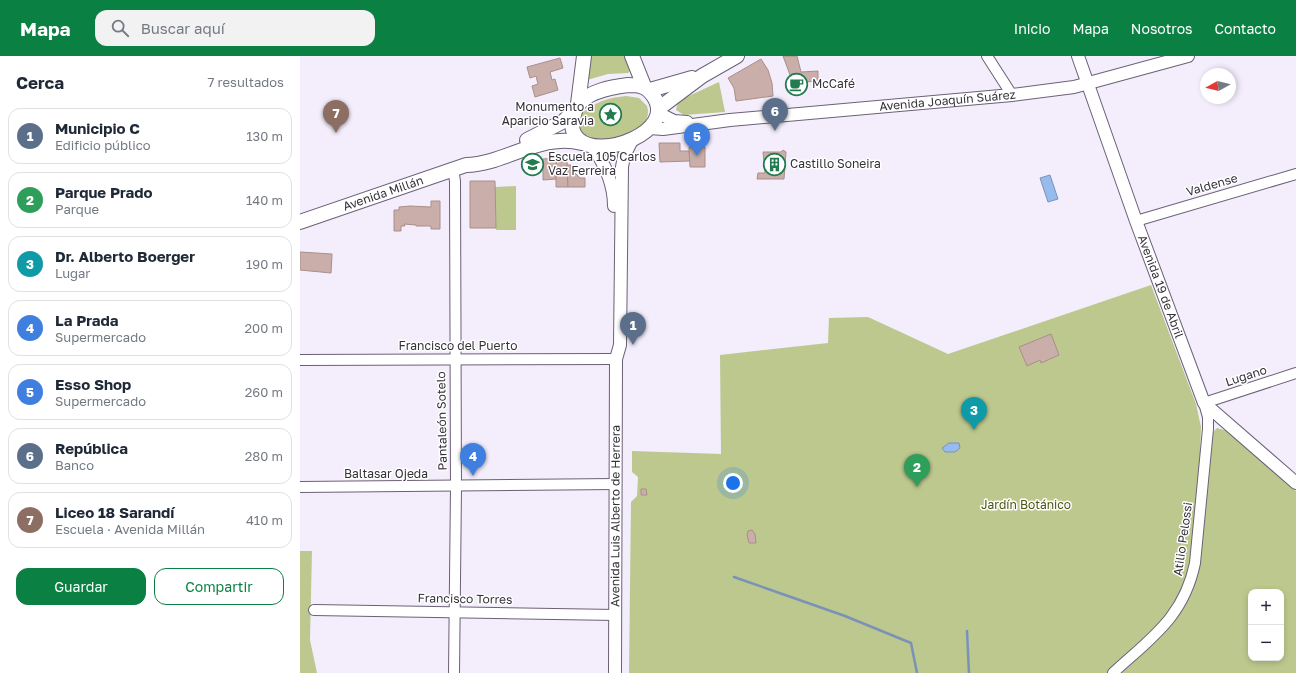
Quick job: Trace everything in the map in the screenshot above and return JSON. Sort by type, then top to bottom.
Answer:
[{"type":"main road","points":[[584,56],[577,107],[572,122],[572,129],[575,136],[587,144],[607,146],[632,140],[645,133],[650,128],[658,111],[702,76],[737,56]]},
{"type":"main road","points":[[632,56],[647,88],[656,99],[658,111]]},
{"type":"main road","points":[[577,107],[593,94],[605,90],[628,85],[647,88],[702,76]]},
{"type":"main road","name":"Avenida Millán","points":[[459,167],[476,157],[535,137],[564,121],[577,107]]},
{"type":"main road","name":"Avenida Millán","points":[[300,222],[459,167],[478,164],[555,140],[565,139],[587,144]]},
{"type":"street","points":[[987,56],[1012,95]]},
{"type":"street","name":"Avenida 19 de Abril","points":[[1078,56],[1136,221],[1204,403],[1296,483]]},
{"type":"street","name":"Avenida Joaquín Suárez","points":[[650,128],[663,129],[1012,95],[1087,83],[1188,56]]},
{"type":"street","name":"Avenida Joaquín Suárez","points":[[658,111],[674,120],[702,124]]},
{"type":"street","name":"Avenida Luis Alberto de Herrera","points":[[616,359],[620,344],[622,168],[624,156],[632,140]]},
{"type":"street","name":"Avenida Luis Alberto de Herrera","points":[[587,144],[604,165],[611,180],[614,202],[613,345],[616,359],[615,673]]},
{"type":"street","name":"Pantaleón Sotelo","points":[[454,673],[456,487],[454,359],[455,181],[459,167]]},
{"type":"street","name":"Valdense","points":[[1136,221],[1296,174]]},
{"type":"street","name":"Francisco del Puerto","points":[[300,360],[616,359]]},
{"type":"street","name":"Lugano","points":[[1204,403],[1296,373]]},
{"type":"street","name":"Atilio Pelossi","points":[[1112,673],[1168,622],[1180,607],[1192,578],[1195,563],[1208,430],[1208,417],[1204,403]]},
{"type":"street","name":"Baltasar Ojeda","points":[[300,487],[456,487],[616,484]]},
{"type":"street","name":"Francisco Torres","points":[[314,610],[616,615]]},
{"type":"green space","points":[[588,56],[626,56],[630,71],[628,73],[608,74],[587,80]]},
{"type":"green space","points":[[719,82],[725,112],[684,115],[676,110],[678,101]]},
{"type":"green space","points":[[626,96],[639,98],[647,106],[648,113],[646,120],[642,125],[629,134],[615,139],[602,140],[583,137],[576,121],[580,115],[591,106],[604,100]]},
{"type":"green space","points":[[516,186],[516,230],[496,230],[495,187]]},
{"type":"green space","name":"Jardín Botánico","points":[[1151,285],[1196,404],[1201,427],[1200,456],[1190,564],[1180,599],[1163,622],[1107,673],[629,673],[631,502],[637,496],[638,477],[632,472],[632,451],[721,454],[720,355],[828,343],[829,318],[868,317],[948,354]]},
{"type":"green space","points":[[1217,428],[1228,431],[1296,491],[1296,673],[1122,673],[1170,627],[1179,615],[1193,586],[1198,567],[1211,438]]},
{"type":"green space","points":[[300,551],[312,551],[310,640],[317,673],[300,673]]},
{"type":"water","points":[[1050,175],[1058,199],[1048,202],[1040,178]]},
{"type":"water","points":[[949,443],[959,443],[960,448],[955,452],[945,452],[942,448]]},
{"type":"building","points":[[783,56],[797,56],[801,72],[818,71],[818,81],[793,83]]},
{"type":"building","points":[[560,58],[563,68],[550,72],[552,80],[555,79],[558,90],[535,97],[532,86],[538,84],[536,76],[530,78],[527,67]]},
{"type":"building","points":[[761,59],[768,70],[772,83],[773,96],[736,101],[734,88],[728,78]]},
{"type":"building","points":[[659,143],[680,143],[680,151],[689,151],[690,161],[660,162]]},
{"type":"building","points":[[689,147],[705,147],[705,167],[690,167]]},
{"type":"building","name":"Castillo Soneira","points":[[783,150],[786,152],[784,179],[757,179],[758,173],[765,173],[763,152],[781,152]]},
{"type":"building","points":[[556,158],[556,179],[543,180],[543,159]]},
{"type":"building","points":[[556,161],[567,161],[568,187],[556,187]]},
{"type":"building","points":[[567,165],[571,165],[571,169],[580,178],[585,178],[585,187],[568,187]]},
{"type":"building","points":[[470,181],[495,181],[496,228],[470,228]]},
{"type":"building","points":[[431,201],[440,201],[440,229],[431,229],[431,226],[404,224],[405,226],[401,226],[401,231],[394,231],[394,210],[399,210],[399,207],[410,206],[431,207]]},
{"type":"building","points":[[300,252],[332,254],[331,273],[300,270]]},
{"type":"building","points":[[1051,334],[1059,355],[1041,363],[1040,360],[1027,366],[1019,347]]},
{"type":"building","points":[[641,489],[646,489],[647,495],[641,495]]},
{"type":"building","points":[[752,530],[755,534],[756,543],[749,543],[747,535],[748,531]]},
{"type":"waterway","points":[[734,577],[845,616],[911,643],[917,673]]},
{"type":"waterway","points":[[967,631],[969,673]]},
{"type":"place","name":"McCafé","points":[[797,84]]},
{"type":"place","name":"Monumento a Aparicio Saravia","points":[[610,114]]},
{"type":"place","name":"República","points":[[775,131]]},
{"type":"place","name":"Liceo 18 Sarandí","points":[[336,133]]},
{"type":"place","name":"Esso Shop","points":[[697,156]]},
{"type":"place","name":"Escuela 105 Carlos Vaz Ferreira","points":[[532,164]]},
{"type":"place","name":"Castillo Soneira","points":[[774,164]]},
{"type":"place","name":"Municipio C","points":[[633,345]]},
{"type":"place","name":"Dr. Alberto Boerger","points":[[974,430]]},
{"type":"place","name":"La Prada","points":[[473,476]]},
{"type":"place","name":"Parque Prado","points":[[917,487]]}]
